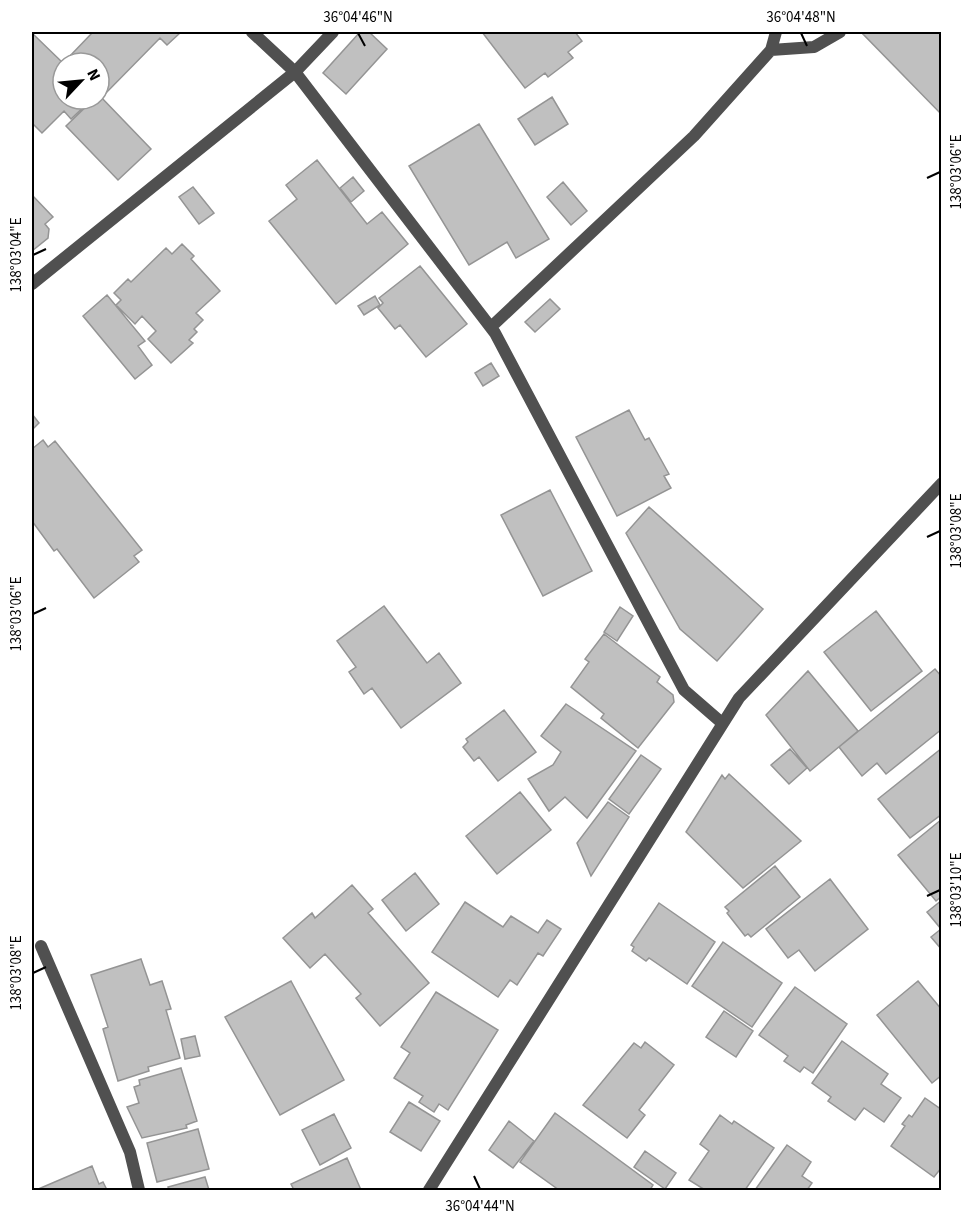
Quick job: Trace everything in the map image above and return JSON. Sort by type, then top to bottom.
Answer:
[{"type":"street","points":[[252,32],[295,72],[490,327],[684,690],[722,723]]},
{"type":"street","points":[[32,284],[295,72],[333,32]]},
{"type":"street","points":[[490,327],[694,136],[771,51],[776,32]]},
{"type":"street","points":[[771,51],[814,47],[840,32]]},
{"type":"street","points":[[429,1191],[739,698],[942,483]]},
{"type":"street","points":[[41,946],[130,1152],[139,1191]]},
{"type":"building","points":[[93,32],[181,32],[167,45],[160,38],[111,88],[111,51],[75,51]]},
{"type":"building","points":[[360,32],[369,32],[387,49],[346,94],[323,73]]},
{"type":"building","points":[[482,32],[575,32],[582,41],[568,52],[573,58],[548,77],[545,73],[525,88]]},
{"type":"building","points":[[866,32],[942,32],[942,115],[863,34]]},
{"type":"building","points":[[33,34],[51,51],[51,111],[64,111],[42,133],[33,124],[32,126]]},
{"type":"building","points":[[552,97],[568,124],[535,145],[518,119]]},
{"type":"building","points":[[111,107],[151,149],[118,180],[66,126],[82,111],[111,111]]},
{"type":"building","points":[[64,111],[79,111],[71,119]]},
{"type":"building","points":[[479,124],[549,239],[516,258],[507,242],[469,265],[409,166]]},
{"type":"building","points":[[317,160],[367,224],[382,212],[408,244],[336,304],[269,221],[297,199],[286,185]]},
{"type":"building","points":[[353,177],[364,191],[351,202],[340,188]]},
{"type":"building","points":[[563,182],[587,211],[571,225],[547,197]]},
{"type":"building","points":[[193,187],[214,213],[199,224],[179,197]]},
{"type":"building","points":[[32,195],[53,217],[45,224],[49,229],[48,238],[32,251]]},
{"type":"building","points":[[182,244],[194,256],[191,259],[220,291],[196,313],[203,320],[194,329],[197,332],[189,340],[193,343],[171,363],[148,339],[156,331],[142,316],[135,324],[116,305],[121,300],[114,293],[128,279],[131,282],[166,248],[172,254]]},
{"type":"building","points":[[420,266],[467,324],[426,357],[400,325],[395,329],[378,308],[383,303],[379,298]]},
{"type":"building","points":[[107,295],[145,341],[138,346],[152,365],[135,379],[83,316]]},
{"type":"building","points":[[375,296],[380,305],[364,315],[358,306]]},
{"type":"building","points":[[550,299],[560,309],[535,332],[525,322]]},
{"type":"building","points":[[491,363],[499,376],[483,386],[475,373]]},
{"type":"building","points":[[629,410],[645,440],[649,438],[669,474],[664,476],[671,488],[617,516],[576,437]]},
{"type":"building","points":[[32,414],[39,423],[32,430]]},
{"type":"building","points":[[43,440],[48,447],[55,441],[142,550],[134,556],[139,562],[94,598],[57,549],[54,551],[32,521],[32,449]]},
{"type":"building","points":[[550,490],[592,571],[543,596],[501,515]]},
{"type":"building","points":[[649,507],[763,609],[717,661],[680,629],[626,533]]},
{"type":"building","points":[[384,606],[427,663],[439,653],[461,683],[401,728],[372,688],[364,694],[349,672],[356,667],[337,641]]},
{"type":"building","points":[[620,607],[633,616],[617,641],[604,632]]},
{"type":"building","points":[[876,611],[922,671],[871,711],[824,652]]},
{"type":"building","points":[[604,634],[660,677],[657,682],[673,695],[674,702],[638,748],[601,718],[604,714],[571,687],[589,662],[585,659]]},
{"type":"building","points":[[935,669],[942,677],[942,729],[886,774],[877,763],[862,776],[839,747]]},
{"type":"building","points":[[808,671],[858,731],[810,771],[766,715]]},
{"type":"building","points":[[566,704],[636,751],[587,818],[565,797],[549,811],[528,779],[553,765],[561,752],[541,736]]},
{"type":"building","points":[[504,710],[536,752],[498,781],[479,757],[474,761],[463,747],[468,742],[466,739]]},
{"type":"building","points":[[942,748],[942,814],[910,838],[878,799]]},
{"type":"building","points":[[790,749],[807,768],[789,784],[771,765]]},
{"type":"building","points":[[641,755],[661,769],[629,814],[609,799]]},
{"type":"building","points":[[729,774],[801,841],[743,888],[686,832],[722,775],[725,779]]},
{"type":"building","points":[[520,792],[551,830],[497,874],[466,836]]},
{"type":"building","points":[[608,802],[629,817],[591,876],[577,843]]},
{"type":"building","points":[[942,819],[942,896],[936,901],[898,855]]},
{"type":"building","points":[[775,866],[800,897],[751,937],[748,934],[745,936],[725,907]]},
{"type":"building","points":[[415,873],[439,904],[406,931],[382,900]]},
{"type":"building","points":[[830,879],[868,929],[815,971],[799,950],[788,958],[766,929]]},
{"type":"building","points":[[352,885],[373,909],[368,913],[429,983],[380,1026],[356,998],[361,994],[325,954],[310,968],[283,938],[312,913],[315,918]]},
{"type":"building","points":[[942,900],[942,950],[931,937],[941,929],[927,912]]},
{"type":"building","points":[[465,902],[503,927],[511,916],[538,933],[547,920],[561,929],[543,956],[538,953],[517,985],[510,980],[498,997],[432,952]]},
{"type":"building","points":[[659,903],[715,942],[687,984],[649,958],[646,961],[632,951],[634,947],[631,945]]},
{"type":"building","points":[[723,942],[782,983],[752,1027],[692,986]]},
{"type":"building","points":[[141,959],[150,985],[162,981],[171,1009],[166,1010],[180,1058],[148,1067],[149,1071],[118,1081],[103,1029],[108,1027],[91,975]]},
{"type":"building","points":[[291,981],[344,1080],[280,1115],[225,1017]]},
{"type":"building","points":[[918,981],[942,1010],[942,1075],[932,1083],[877,1015]]},
{"type":"building","points":[[795,987],[847,1024],[813,1073],[804,1067],[800,1072],[784,1061],[788,1056],[759,1035]]},
{"type":"building","points":[[436,992],[498,1030],[448,1110],[439,1104],[434,1112],[419,1102],[423,1096],[394,1078],[410,1053],[401,1047]]},
{"type":"building","points":[[724,1011],[753,1031],[736,1057],[706,1037]]},
{"type":"building","points":[[195,1036],[200,1056],[185,1059],[181,1039]]},
{"type":"building","points":[[842,1041],[888,1074],[881,1084],[901,1098],[884,1122],[864,1108],[855,1120],[828,1101],[831,1097],[812,1083]]},
{"type":"building","points":[[645,1042],[674,1065],[639,1110],[645,1115],[627,1138],[583,1105],[634,1043],[641,1048]]},
{"type":"building","points":[[181,1068],[197,1121],[186,1125],[187,1128],[142,1138],[127,1107],[139,1103],[134,1087],[140,1085],[139,1080]]},
{"type":"building","points":[[925,1098],[942,1110],[942,1167],[934,1177],[891,1146],[905,1126],[902,1124],[909,1115],[912,1117]]},
{"type":"building","points":[[409,1102],[440,1121],[421,1151],[390,1132]]},
{"type":"building","points":[[555,1113],[653,1185],[650,1190],[559,1190],[520,1162]]},
{"type":"building","points":[[334,1114],[351,1148],[320,1165],[302,1130]]},
{"type":"building","points":[[720,1115],[732,1124],[734,1121],[774,1148],[745,1190],[705,1190],[689,1180],[709,1151],[700,1144]]},
{"type":"building","points":[[509,1121],[534,1141],[513,1168],[489,1150]]},
{"type":"building","points":[[198,1129],[209,1169],[157,1182],[147,1143]]},
{"type":"building","points":[[787,1145],[811,1162],[802,1176],[812,1183],[807,1190],[755,1190]]},
{"type":"building","points":[[645,1151],[676,1173],[665,1189],[634,1167]]},
{"type":"building","points":[[347,1158],[361,1190],[294,1190],[291,1184]]},
{"type":"building","points":[[92,1166],[99,1184],[103,1182],[107,1190],[36,1190]]},
{"type":"building","points":[[205,1177],[209,1190],[169,1190],[168,1187]]}]
